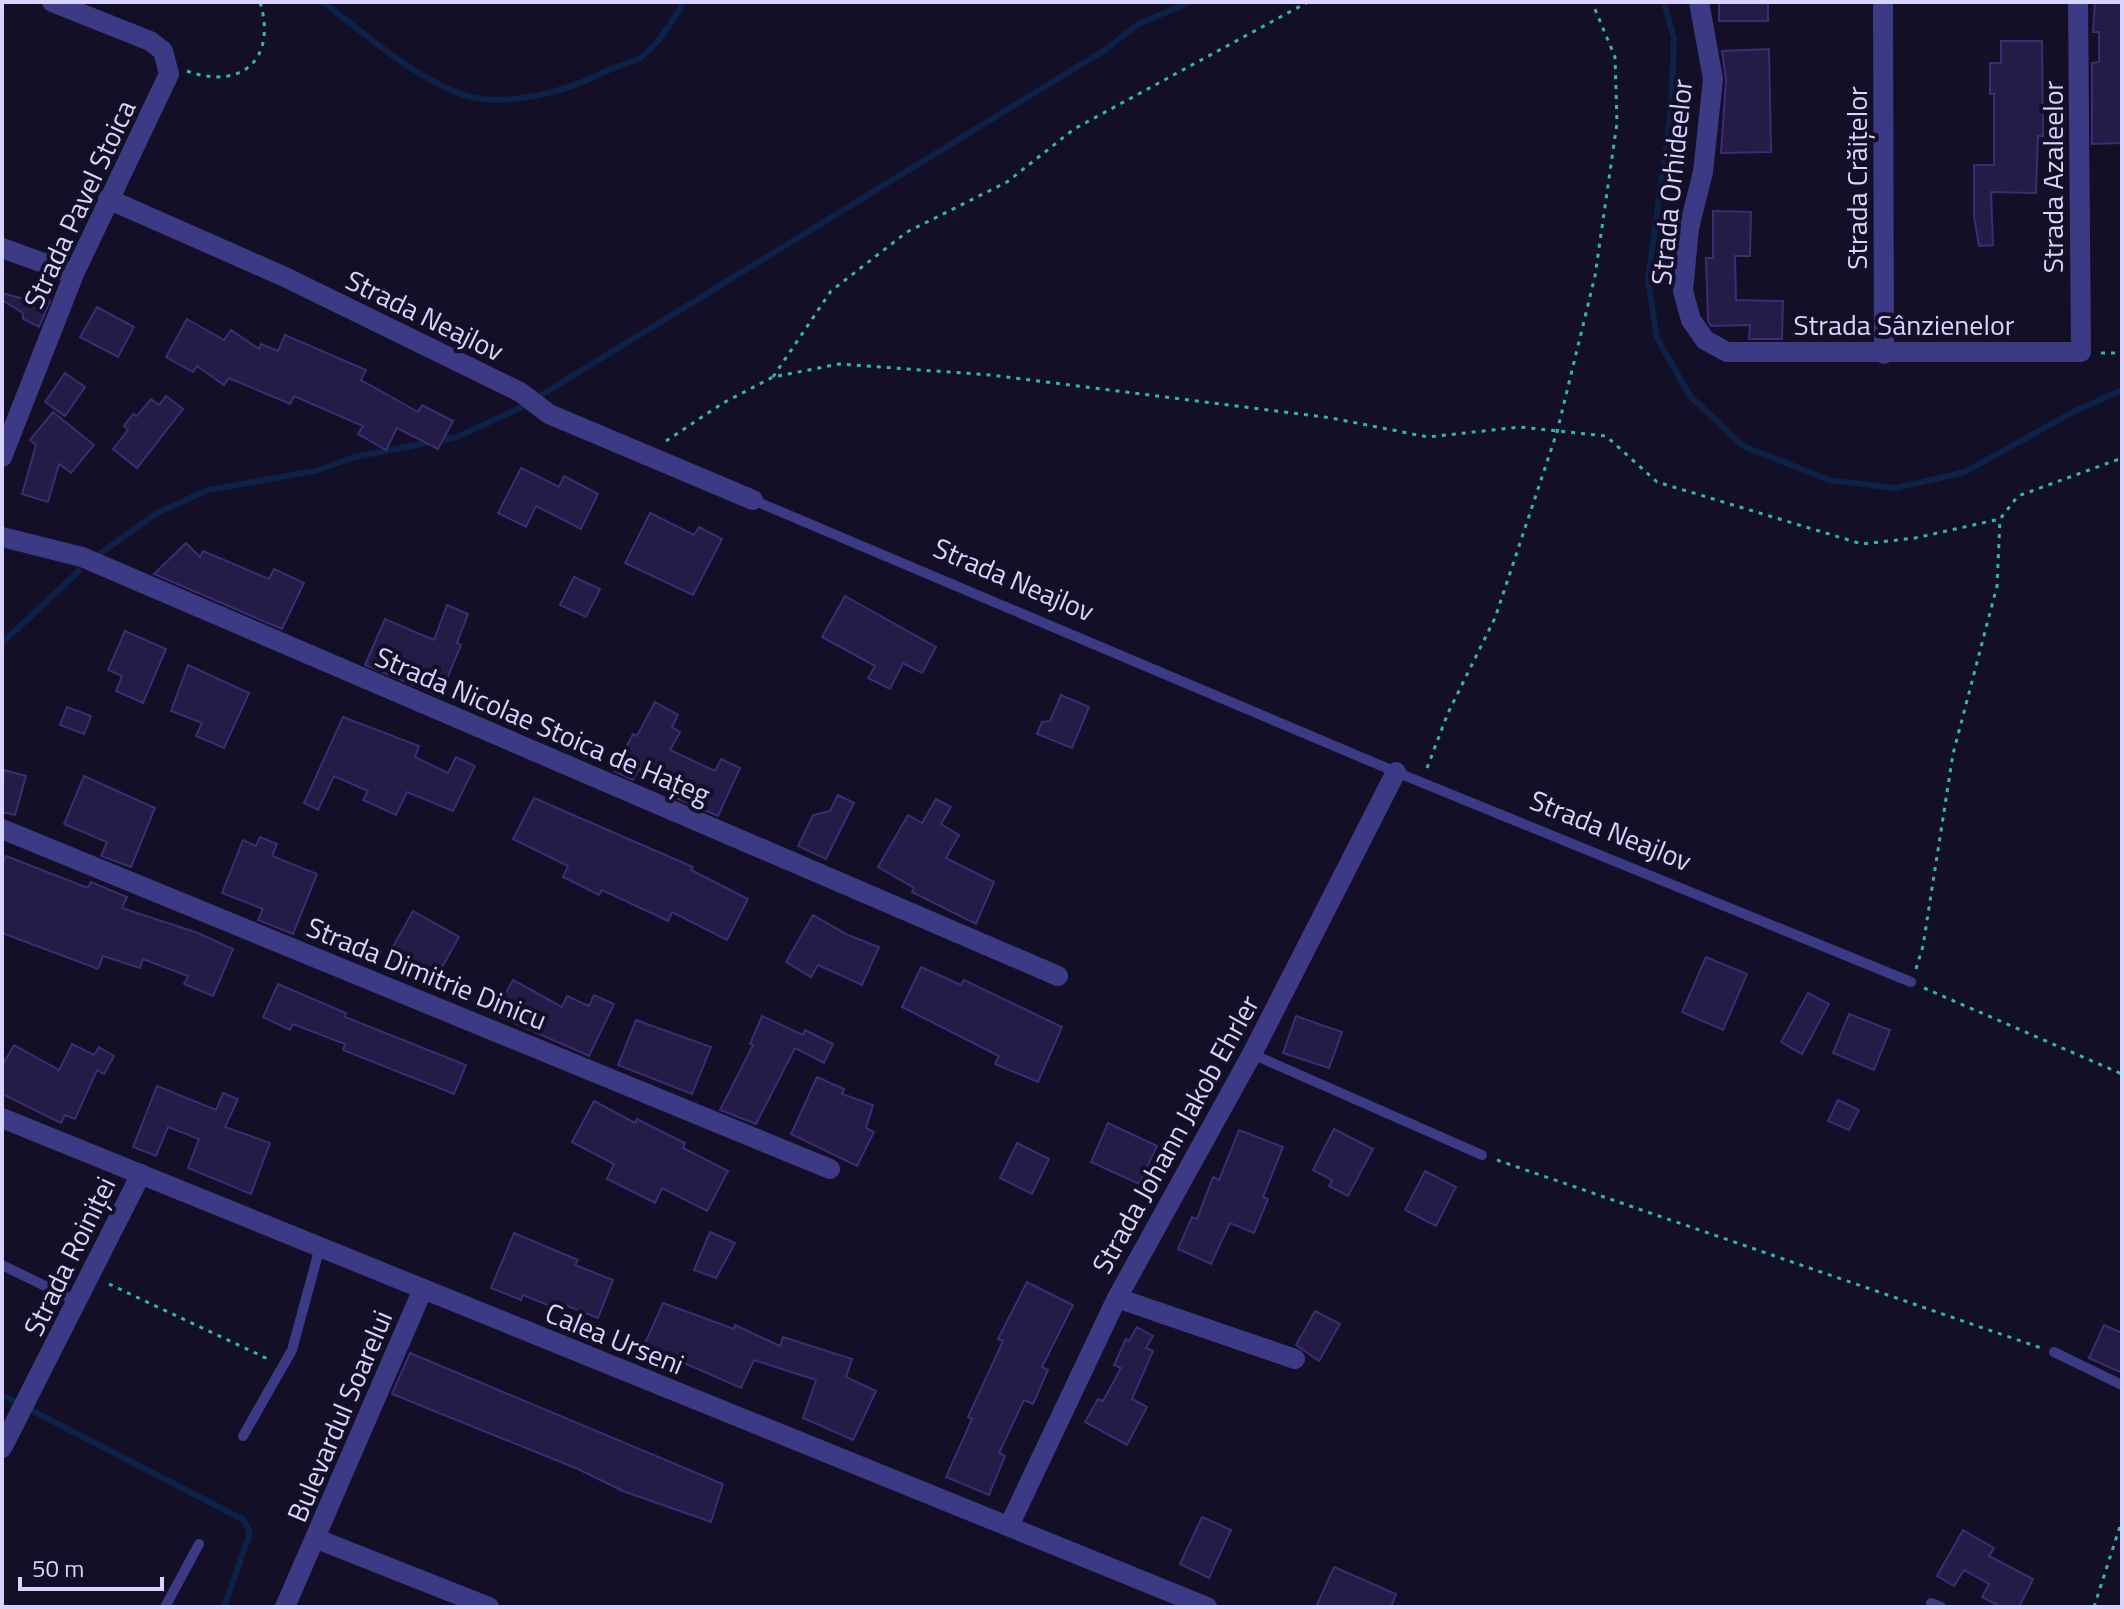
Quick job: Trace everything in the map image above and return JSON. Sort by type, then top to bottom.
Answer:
[{"type":"street","points":[[52,2],[150,41],[163,51],[169,64]]},
{"type":"street","name":"Strada Orhideelor","points":[[1699,2],[1713,79],[1703,172],[1689,228],[1683,291],[1691,320],[1705,340],[1727,352]]},
{"type":"street","name":"Strada Crăițelor","points":[[1883,2],[1884,354]]},
{"type":"street","name":"Strada Azaleelor","points":[[2078,2],[2081,352]]},
{"type":"street","name":"Strada Pavel Stoica","points":[[2,457],[74,274],[166,85],[169,64]]},
{"type":"street","name":"Strada Neajlov","points":[[108,199],[285,277],[520,392],[549,414],[753,500]]},
{"type":"street","points":[[2,248],[74,274]]},
{"type":"street","name":"Strada Sânzienelor","points":[[1727,352],[2081,352]]},
{"type":"street","name":"Strada Nicolae Stoica de Hațeg","points":[[2,537],[82,557],[1058,976]]},
{"type":"street","name":"Strada Johann Jakob Ehrler","points":[[1009,1526],[1117,1298],[1252,1054],[1396,772]]},
{"type":"street","name":"Strada Dimitrie Dinicu","points":[[2,829],[830,1169]]},
{"type":"street","name":"Calea Urseni","points":[[2,1118],[1207,1607]]},
{"type":"street","name":"Strada Roiniței","points":[[2,1448],[38,1383],[141,1174]]},
{"type":"street","name":"Bulevardul Soarelui","points":[[285,1607],[423,1289]]},
{"type":"street","points":[[1117,1298],[1295,1359]]},
{"type":"street","points":[[317,1539],[489,1607]]},
{"type":"lane","name":"Strada Neajlov","points":[[753,500],[1421,783],[1911,982]]},
{"type":"lane","points":[[1252,1054],[1482,1155]]},
{"type":"lane","points":[[243,1436],[292,1350],[320,1247]]},
{"type":"lane","points":[[2,1265],[78,1302]]},
{"type":"lane","points":[[2054,1352],[2122,1385]]},
{"type":"lane","points":[[165,1607],[199,1544]]},
{"type":"path","points":[[169,64],[220,79],[241,74],[264,45],[267,24],[260,2]]},
{"type":"path","points":[[773,377],[831,291],[907,232],[1007,182],[1074,129],[1308,2]]},
{"type":"path","points":[[1421,783],[1448,713],[1495,618],[1557,432],[1595,276],[1617,123],[1615,57],[1592,2]]},
{"type":"path","points":[[646,454],[723,403],[773,377],[839,364],[990,375],[1331,418],[1428,437],[1506,428],[1606,436],[1657,482],[1862,544],[1915,538],[2000,519]]},
{"type":"path","points":[[2122,458],[2018,496],[2000,519],[1997,586],[1953,754],[1923,946],[1911,982],[2122,1074]]},
{"type":"path","points":[[1482,1155],[2054,1352]]},
{"type":"path","points":[[91,1275],[283,1366]]},
{"type":"path","points":[[2094,1607],[2122,1520]]},
{"type":"building","points":[[1719,2],[1768,2],[1768,21],[1719,21]]},
{"type":"building","points":[[2095,2],[2122,2],[2122,143],[2092,144],[2092,63],[2099,62],[2099,32],[2093,32]]},
{"type":"building","points":[[2001,41],[2042,41],[2043,136],[2038,136],[2036,193],[1991,192],[1993,245],[1979,246],[1974,216],[1974,165],[1994,165],[1994,94],[1990,94],[1990,63],[2001,63]]},
{"type":"building","points":[[1769,49],[1771,152],[1721,153],[1726,80],[1722,51]]},
{"type":"building","points":[[1713,211],[1751,212],[1750,256],[1735,256],[1736,300],[1783,301],[1782,339],[1749,339],[1750,325],[1711,326],[1708,321],[1706,258],[1713,258]]},
{"type":"building","points":[[2,293],[32,301],[36,293],[50,301],[39,327],[23,319],[23,313],[2,300]]},
{"type":"building","points":[[97,307],[134,327],[118,357],[80,337]]},
{"type":"building","points":[[187,319],[224,340],[231,330],[259,349],[261,344],[278,351],[285,335],[366,370],[361,380],[418,412],[422,405],[453,421],[438,449],[397,428],[386,450],[358,434],[363,426],[294,396],[290,404],[229,378],[224,385],[197,366],[193,372],[166,357]]},
{"type":"building","points":[[65,373],[85,387],[65,416],[45,402]]},
{"type":"building","points":[[166,396],[183,409],[137,468],[113,449],[128,430],[124,426],[133,414],[137,416],[151,399],[159,405]]},
{"type":"building","points":[[53,412],[94,445],[71,473],[59,464],[48,502],[22,494],[36,445],[30,440]]},
{"type":"building","points":[[521,468],[559,487],[564,476],[598,494],[581,529],[536,506],[526,527],[498,513]]},
{"type":"building","points":[[650,513],[694,535],[699,527],[722,539],[693,595],[625,563]]},
{"type":"building","points":[[186,543],[200,557],[203,551],[269,579],[274,569],[304,583],[282,629],[154,574]]},
{"type":"building","points":[[574,577],[600,589],[586,617],[560,605]]},
{"type":"building","points":[[845,596],[936,647],[922,673],[903,663],[890,689],[868,678],[875,666],[822,637]]},
{"type":"building","points":[[447,605],[468,614],[457,643],[461,645],[440,696],[365,665],[385,619],[434,640]]},
{"type":"building","points":[[125,631],[166,649],[143,703],[116,691],[122,676],[108,670]]},
{"type":"building","points":[[188,665],[249,693],[224,748],[196,736],[202,723],[171,711]]},
{"type":"building","points":[[1061,695],[1089,707],[1072,748],[1037,734],[1042,722],[1050,721]]},
{"type":"building","points":[[655,702],[678,715],[672,727],[680,732],[670,750],[715,771],[721,759],[740,768],[718,816],[678,799],[681,790],[639,769],[633,780],[614,771],[633,734],[637,736]]},
{"type":"building","points":[[67,707],[91,716],[84,734],[60,725]]},
{"type":"building","points":[[343,717],[419,746],[415,757],[448,773],[456,757],[475,766],[453,811],[407,792],[396,815],[363,800],[368,791],[334,776],[318,810],[304,803]]},
{"type":"building","points":[[4,770],[26,776],[15,815],[2,812]]},
{"type":"building","points":[[84,776],[155,808],[131,867],[101,856],[107,842],[64,824]]},
{"type":"building","points":[[838,795],[854,803],[826,859],[798,846],[813,815],[830,811]]},
{"type":"building","points":[[534,798],[693,867],[691,870],[748,899],[727,940],[672,912],[668,921],[602,890],[599,895],[563,877],[568,866],[513,839]]},
{"type":"building","points":[[936,799],[951,807],[941,824],[959,835],[946,858],[994,882],[976,924],[912,892],[914,888],[878,867],[908,815],[922,823]]},
{"type":"building","points":[[260,837],[277,844],[272,856],[317,874],[293,934],[258,920],[263,909],[222,893],[243,840],[256,846]]},
{"type":"building","points":[[6,856],[88,888],[91,882],[127,897],[122,908],[198,933],[233,949],[213,996],[184,984],[188,976],[143,959],[140,968],[103,956],[98,969],[2,933],[2,866]]},
{"type":"building","points":[[413,911],[459,937],[433,983],[387,957]]},
{"type":"building","points":[[813,915],[848,935],[879,947],[862,985],[818,965],[811,977],[786,962]]},
{"type":"building","points":[[1706,957],[1747,974],[1723,1030],[1682,1012]]},
{"type":"building","points":[[921,967],[961,985],[964,980],[1062,1027],[1038,1082],[995,1064],[999,1056],[902,1007]]},
{"type":"building","points":[[513,980],[562,1007],[567,996],[589,1006],[594,995],[614,1004],[589,1056],[494,1014]]},
{"type":"building","points":[[278,984],[346,1013],[345,1017],[466,1065],[454,1094],[343,1050],[345,1044],[293,1024],[290,1030],[263,1017]]},
{"type":"building","points":[[1808,993],[1829,1004],[1802,1054],[1781,1042]]},
{"type":"building","points":[[1849,1014],[1890,1030],[1874,1070],[1833,1053]]},
{"type":"building","points":[[762,1016],[803,1035],[805,1030],[833,1044],[824,1063],[795,1048],[756,1124],[720,1110],[753,1045],[750,1044]]},
{"type":"building","points":[[1296,1016],[1342,1032],[1329,1068],[1283,1053]]},
{"type":"building","points":[[636,1020],[711,1047],[692,1094],[618,1065]]},
{"type":"building","points":[[72,1044],[94,1055],[99,1047],[114,1056],[104,1074],[97,1070],[75,1119],[65,1115],[61,1123],[2,1094],[2,1066],[14,1045],[59,1070]]},
{"type":"building","points":[[817,1077],[844,1089],[842,1094],[873,1105],[866,1128],[874,1132],[857,1166],[791,1134]]},
{"type":"building","points":[[157,1086],[216,1110],[223,1093],[238,1099],[225,1127],[270,1143],[251,1194],[188,1168],[199,1139],[168,1127],[156,1156],[133,1147]]},
{"type":"building","points":[[1838,1100],[1859,1110],[1849,1130],[1828,1121]]},
{"type":"building","points":[[594,1101],[635,1123],[637,1119],[685,1143],[683,1148],[728,1171],[707,1211],[662,1188],[655,1203],[607,1179],[614,1164],[572,1142]]},
{"type":"building","points":[[1108,1123],[1157,1146],[1139,1184],[1091,1162]]},
{"type":"building","points":[[1334,1129],[1373,1149],[1348,1196],[1329,1186],[1332,1180],[1313,1170]]},
{"type":"building","points":[[1239,1130],[1283,1147],[1263,1197],[1268,1199],[1254,1233],[1230,1223],[1211,1264],[1178,1249],[1192,1217],[1197,1219],[1213,1177],[1219,1180]]},
{"type":"building","points":[[1017,1143],[1049,1159],[1032,1194],[1000,1178]]},
{"type":"building","points":[[1425,1171],[1456,1187],[1436,1226],[1405,1210]]},
{"type":"building","points":[[710,1232],[735,1243],[716,1278],[694,1270]]},
{"type":"building","points":[[514,1233],[578,1260],[575,1265],[613,1280],[598,1318],[560,1303],[557,1309],[523,1295],[521,1300],[491,1288]]},
{"type":"building","points":[[1027,1282],[1073,1305],[1042,1367],[1048,1370],[1033,1404],[1024,1400],[999,1453],[1005,1456],[989,1495],[946,1477],[972,1419],[968,1417],[1003,1341],[998,1339]]},
{"type":"building","points":[[663,1303],[734,1329],[735,1325],[780,1346],[783,1337],[852,1359],[846,1377],[876,1391],[853,1440],[803,1418],[816,1380],[754,1360],[741,1388],[673,1358],[671,1362],[642,1350]]},
{"type":"building","points":[[1315,1311],[1340,1324],[1319,1361],[1296,1345]]},
{"type":"building","points":[[2104,1325],[2122,1333],[2122,1373],[2089,1358]]},
{"type":"building","points":[[1137,1327],[1153,1336],[1146,1348],[1153,1351],[1132,1399],[1147,1407],[1127,1445],[1085,1422],[1098,1399],[1103,1401],[1121,1368],[1114,1365],[1126,1339],[1129,1341]]},
{"type":"building","points":[[410,1353],[723,1484],[711,1522],[623,1491],[578,1469],[392,1394]]},
{"type":"building","points":[[1202,1517],[1231,1530],[1209,1578],[1180,1564]]},
{"type":"building","points":[[1963,1530],[1994,1548],[1989,1556],[2033,1579],[2019,1607],[2001,1607],[1982,1597],[1989,1584],[1964,1570],[1954,1586],[1937,1576]]},
{"type":"building","points":[[1334,1567],[1396,1594],[1391,1607],[1316,1607]]},
{"type":"waterway","points":[[323,2],[392,55],[430,79],[467,96],[499,100],[552,92],[638,59],[664,34],[683,2]]},
{"type":"waterway","points":[[538,397],[1108,48],[1138,24],[1190,2]]},
{"type":"waterway","points":[[1664,2],[1674,39],[1671,109],[1648,280],[1657,338],[1690,396],[1743,446],[1829,480],[1896,488],[1965,472],[2075,411],[2122,390]]},
{"type":"waterway","points":[[101,553],[157,513],[208,490],[315,471],[354,457],[457,437],[522,407]]},
{"type":"waterway","points":[[2,643],[79,571]]},
{"type":"waterway","points":[[2,1395],[244,1520],[250,1533],[224,1607]]}]
